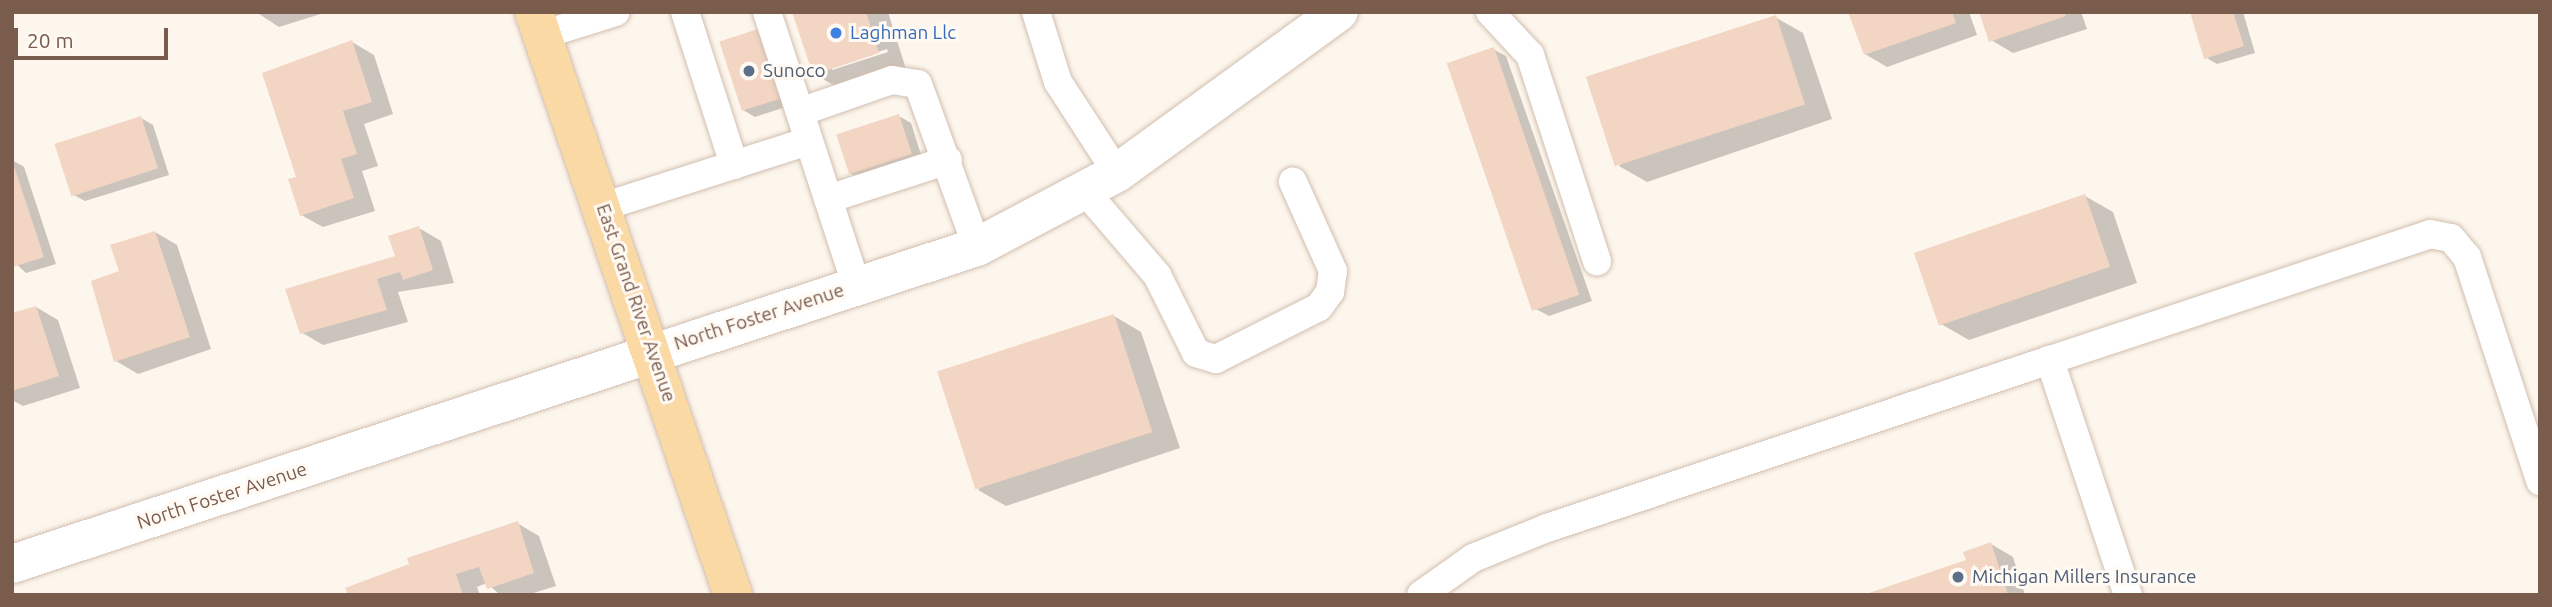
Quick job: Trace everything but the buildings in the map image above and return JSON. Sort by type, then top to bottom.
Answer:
[{"type":"main road","name":"East Grand River Avenue","points":[[538,24],[653,353],[733,595]]},
{"type":"street","name":"North Foster Avenue","points":[[12,564],[977,247],[1101,182],[1339,12]]},
{"type":"lane","points":[[538,24],[617,12]]},
{"type":"lane","points":[[685,12],[734,164]]},
{"type":"lane","points":[[767,12],[856,285]]},
{"type":"lane","points":[[1036,12],[1058,82],[1101,182],[1157,275],[1196,353],[1216,359],[1319,307],[1330,292],[1333,271],[1293,182]]},
{"type":"lane","points":[[1490,12],[1530,55],[1597,261]]},
{"type":"lane","points":[[800,112],[907,79],[928,98],[977,247]]},
{"type":"lane","points":[[602,207],[809,141]]},
{"type":"lane","points":[[828,199],[948,160]]},
{"type":"lane","points":[[1421,595],[1473,558],[1547,528],[2430,233],[2451,238],[2466,257],[2540,481]]},
{"type":"lane","points":[[2050,360],[2128,595]]},
{"type":"place","name":"Laghman Llc","points":[[836,33]]},
{"type":"place","name":"Sunoco","points":[[749,71]]},
{"type":"place","name":"Michigan Millers Insurance","points":[[1958,577]]}]
